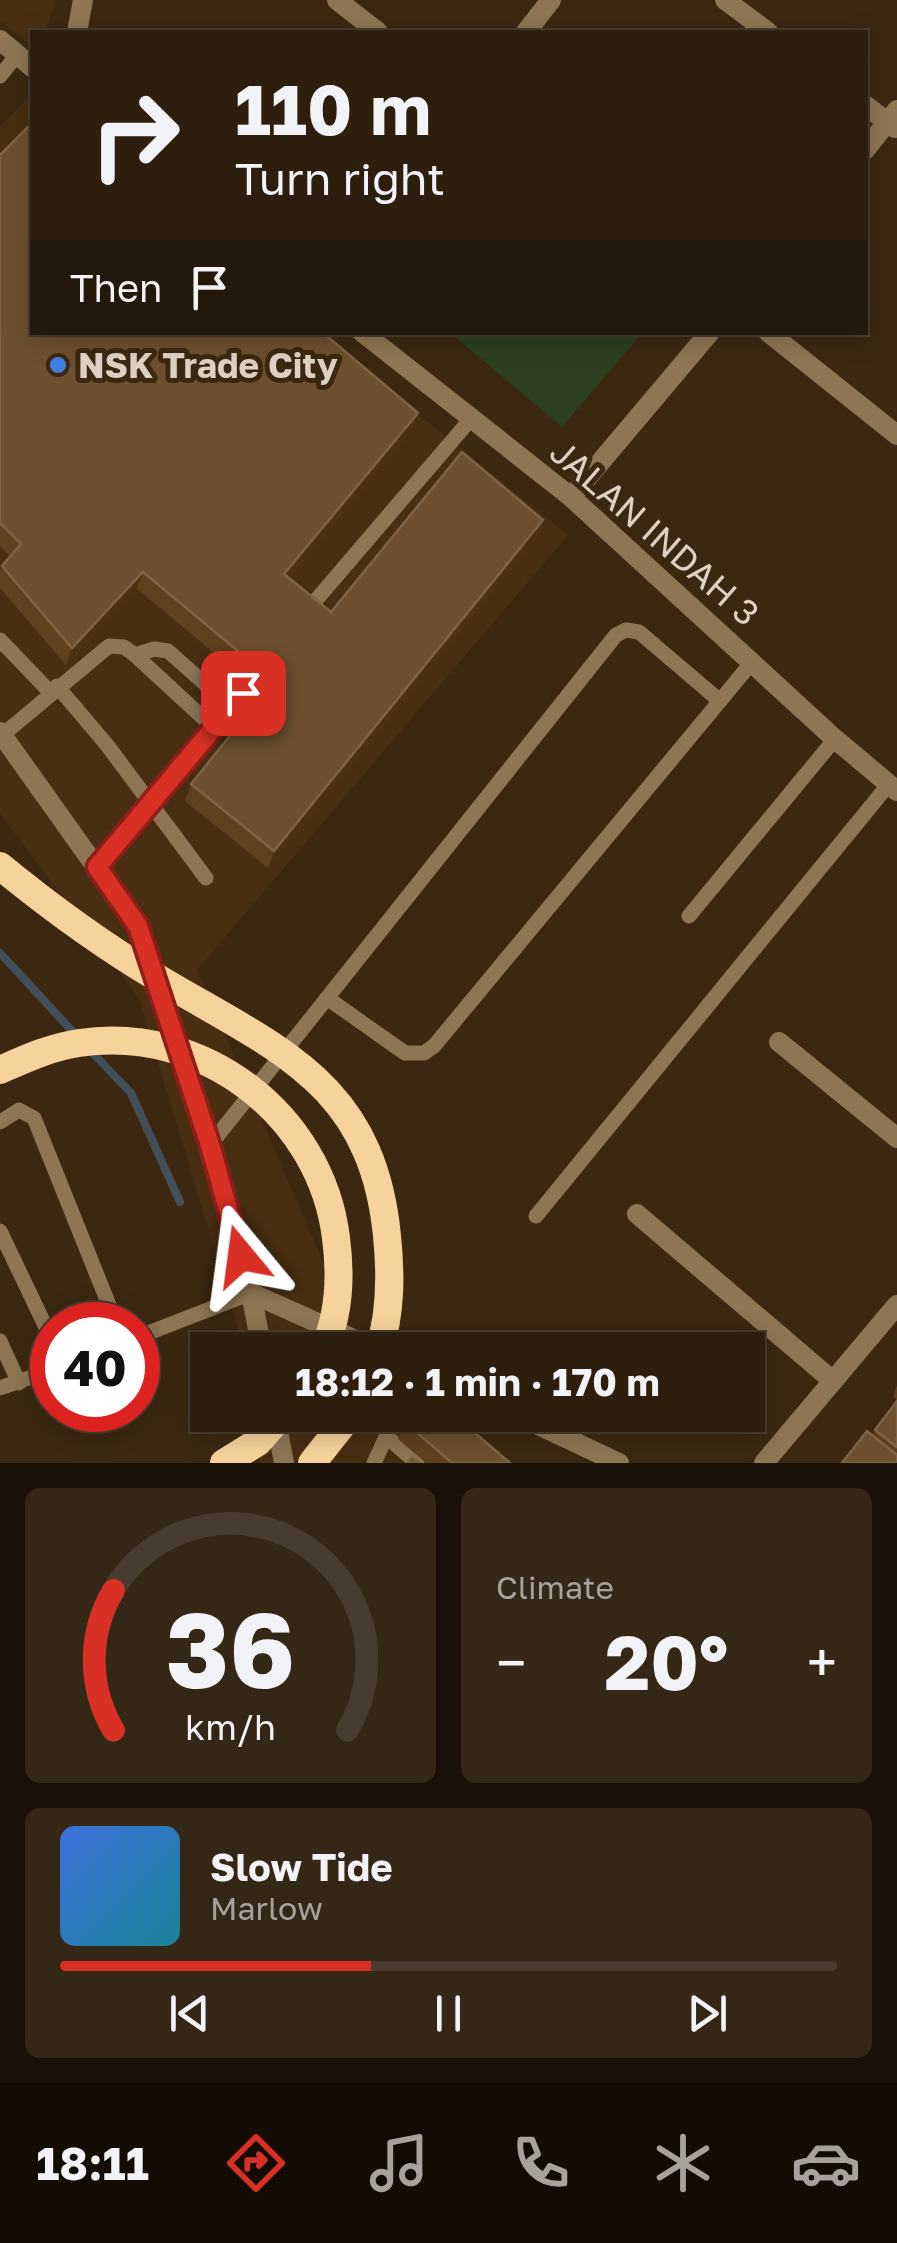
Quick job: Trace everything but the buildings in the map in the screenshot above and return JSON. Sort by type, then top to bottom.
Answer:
[{"type":"highway","points":[[0,866],[155,977],[248,1028],[291,1057],[335,1098],[353,1122],[378,1179],[390,1302],[382,1332]]},
{"type":"highway","points":[[0,1070],[36,1054],[79,1042],[151,1045],[223,1068],[276,1109],[317,1170],[335,1228],[340,1289],[329,1332]]},
{"type":"highway","points":[[224,1463],[258,1442],[266,1432]]},
{"type":"highway","points":[[312,1463],[337,1432]]},
{"type":"street","points":[[77,30],[83,0]]},
{"type":"street","points":[[337,0],[375,30]]},
{"type":"street","points":[[528,30],[551,0]]},
{"type":"street","points":[[724,0],[765,30]]},
{"type":"street","points":[[0,40],[25,60]]},
{"type":"street","points":[[868,107],[894,121],[868,147]]},
{"type":"street","name":"JALAN INDAH 3","points":[[366,335],[571,497],[835,739],[893,787]]},
{"type":"street","points":[[571,497],[707,335]]},
{"type":"street","points":[[772,335],[897,435]]},
{"type":"street","points":[[1,735],[138,926],[210,1145],[259,1332]]},
{"type":"street","points":[[779,1042],[897,1138]]},
{"type":"street","points":[[637,1214],[833,1381]]},
{"type":"street","points":[[251,1293],[338,1332]]},
{"type":"street","points":[[764,1463],[897,1306]]},
{"type":"street","points":[[281,1432],[284,1463]]},
{"type":"street","points":[[553,1432],[618,1463]]},
{"type":"lane","points":[[0,76],[25,60]]},
{"type":"lane","points":[[306,613],[470,420]]},
{"type":"lane","points":[[210,1145],[616,635],[626,630],[638,632],[720,701]]},
{"type":"lane","points":[[0,640],[107,745],[206,878]]},
{"type":"lane","points":[[1,735],[109,646],[124,646],[213,726]]},
{"type":"lane","points":[[134,655],[154,649],[168,651],[231,707]]},
{"type":"lane","points":[[328,998],[405,1053],[424,1052],[434,1046],[753,661]]},
{"type":"lane","points":[[97,867],[250,683]]},
{"type":"lane","points":[[689,916],[835,739]]},
{"type":"lane","points":[[536,1216],[893,787]]},
{"type":"lane","points":[[0,1122],[18,1110],[34,1118],[107,1302]]},
{"type":"lane","points":[[0,1231],[34,1302]]},
{"type":"lane","points":[[160,1329],[251,1293]]},
{"type":"lane","points":[[0,1341],[19,1383]]},
{"type":"lane","points":[[0,1388],[30,1379]]},
{"type":"lane","points":[[374,1463],[389,1432]]},
{"type":"lane","points":[[387,1438],[416,1463]]},
{"type":"shaded area","points":[[0,0],[56,0],[46,30],[30,30],[30,45],[0,21]]},
{"type":"shaded area","points":[[28,99],[30,335],[320,335],[568,535],[197,970],[353,1332],[240,1332],[139,999],[0,813],[0,127]]},
{"type":"shaded area","points":[[257,1432],[417,1432],[447,1463],[260,1463]]},
{"type":"green space","points":[[453,335],[640,335],[562,427]]},
{"type":"waterway","points":[[0,953],[76,1035]]},
{"type":"waterway","points":[[89,1049],[131,1093],[180,1202]]},
{"type":"place","name":"NSK Trade City","points":[[58,365]]},
{"type":"route","points":[[241,1256],[210,1145],[138,926],[97,867],[243,693]]}]
